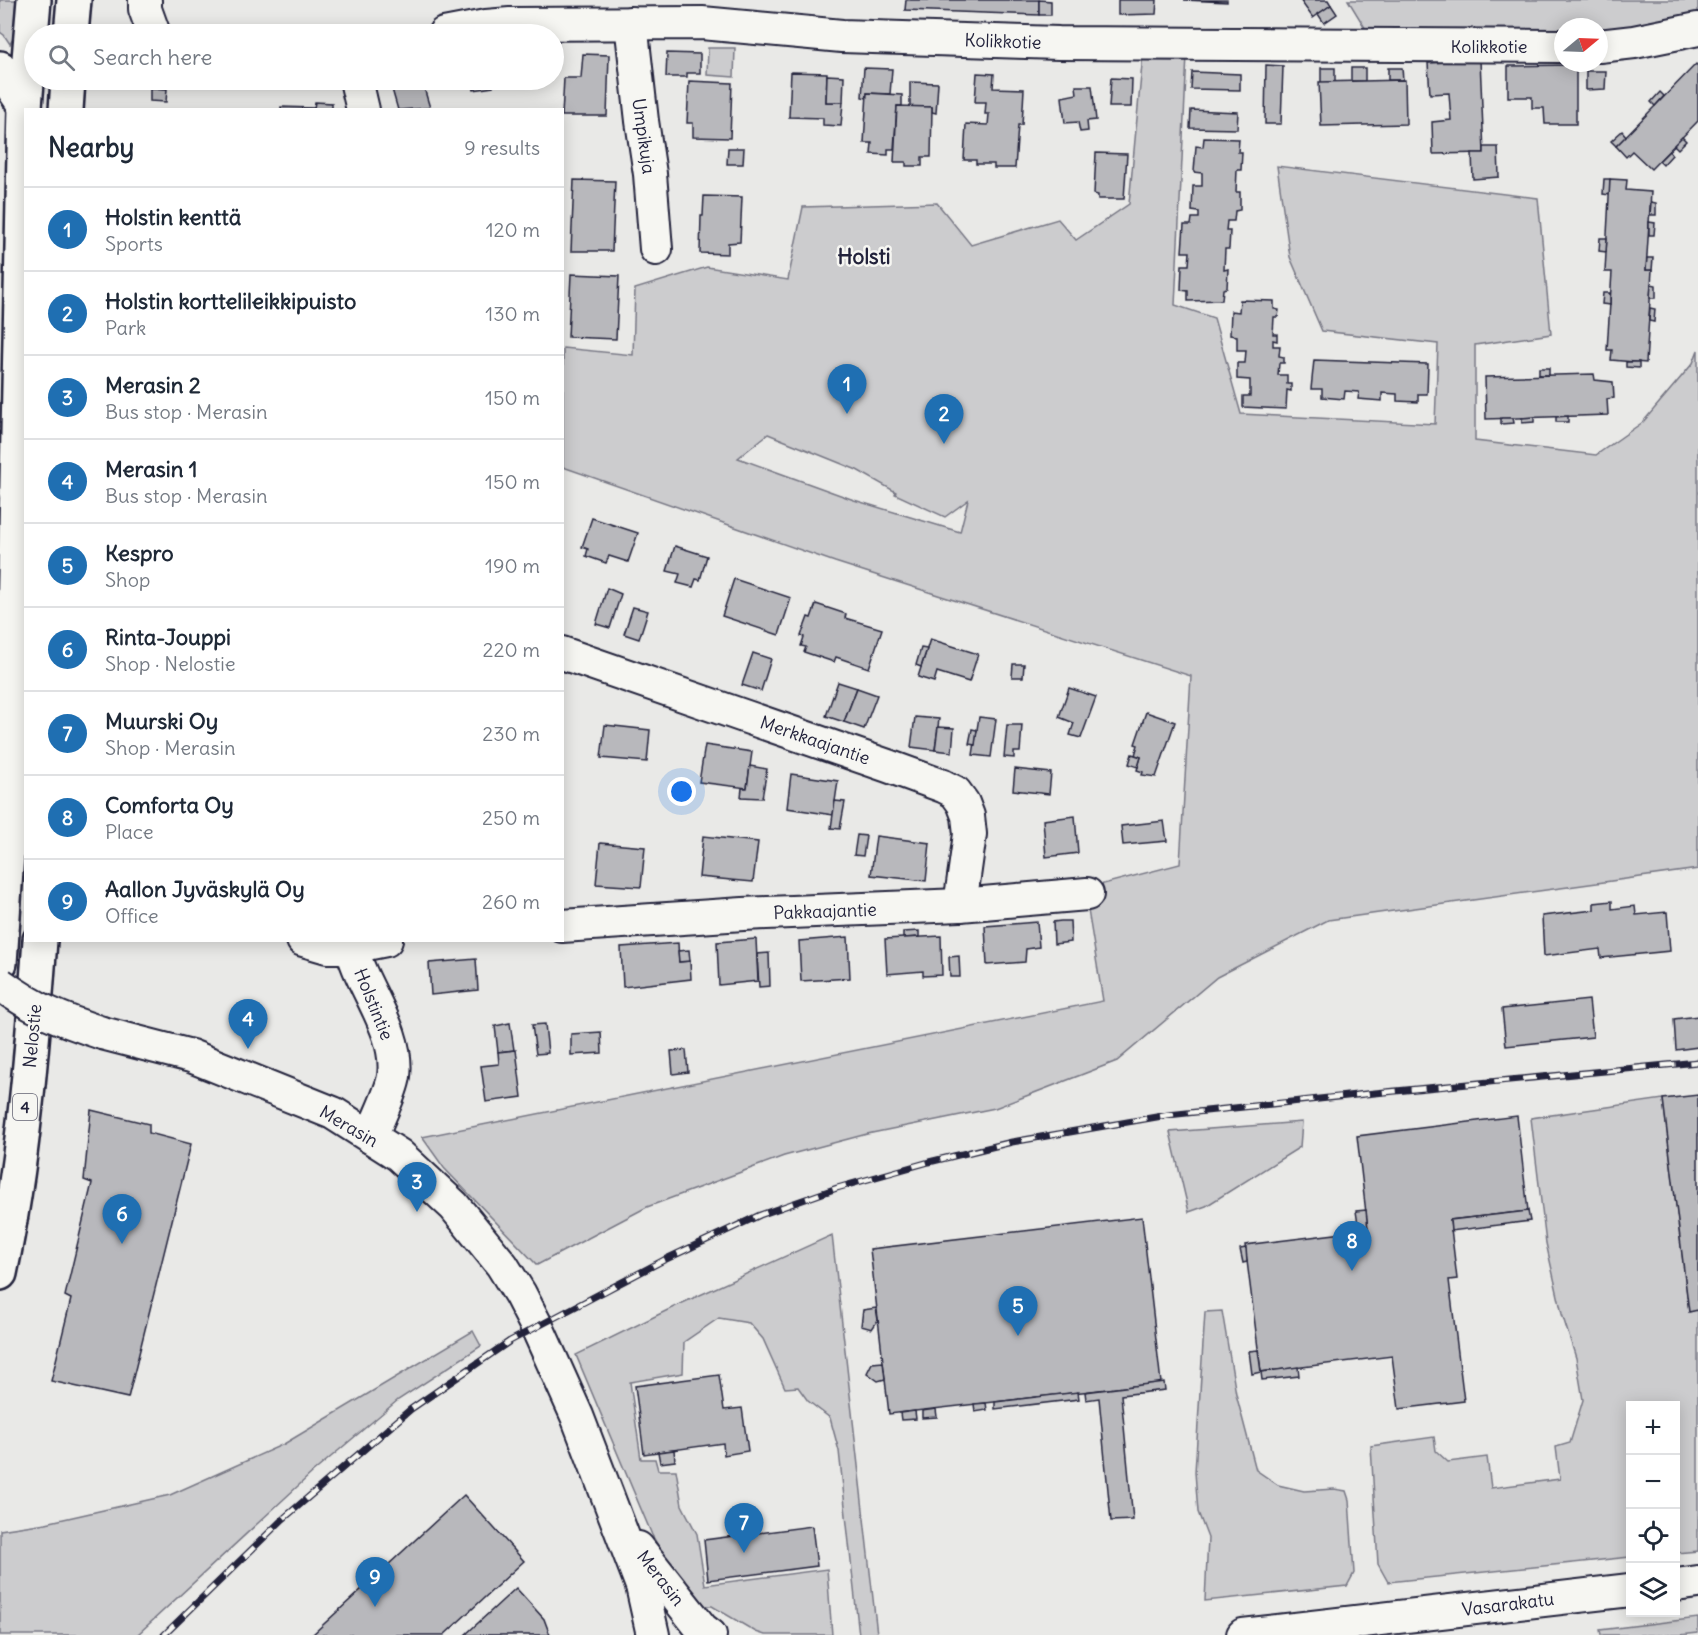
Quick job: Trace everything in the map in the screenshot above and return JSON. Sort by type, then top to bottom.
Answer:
[{"type":"highway","points":[[32,24],[34,0]]},
{"type":"highway","points":[[72,24],[74,0]]},
{"type":"highway","points":[[0,68],[25,106]]},
{"type":"highway","points":[[25,106],[26,90]]},
{"type":"highway","points":[[66,108],[67,90]]},
{"type":"highway","points":[[0,963],[10,808],[24,153]]},
{"type":"highway","name":"Nelostie","points":[[0,1273],[11,1220],[31,1058],[40,942]]},
{"type":"street","points":[[145,0],[145,9],[150,24]]},
{"type":"street","name":"Kolikkotie","points":[[502,24],[702,22],[842,36],[1059,43],[1554,46]]},
{"type":"street","name":"Umpikuja","points":[[631,23],[650,174],[656,249]]},
{"type":"street","points":[[1608,45],[1698,29]]},
{"type":"street","points":[[358,90],[363,108]]},
{"type":"street","name":"Merkkaajantie","points":[[564,654],[888,766],[955,792],[968,816],[970,834],[960,905]]},
{"type":"street","name":"Pakkaajantie","points":[[564,926],[705,916],[960,905],[1087,894]]},
{"type":"street","points":[[309,942],[327,948],[368,942]]},
{"type":"street","name":"Holstintie","points":[[351,944],[388,1033],[395,1065],[394,1078],[371,1137]]},
{"type":"street","name":"Merasin","points":[[0,984],[21,999],[60,1019],[102,1033],[191,1056],[333,1113],[407,1162],[454,1206],[480,1235],[520,1294],[577,1416],[642,1586],[653,1635]]},
{"type":"street","name":"Merasin","points":[[616,1518],[664,1583],[702,1629],[710,1635]]},
{"type":"street","points":[[1680,1584],[1698,1582]]},
{"type":"street","name":"Merasin","points":[[642,1586],[676,1635]]},
{"type":"street","name":"Vasarakatu","points":[[1243,1635],[1626,1590]]},
{"type":"shaded area","points":[[0,0],[16,0],[13,39],[10,44],[0,32]]},
{"type":"shaded area","points":[[1348,0],[1698,0],[1698,21],[1608,35],[1608,18],[1554,18],[1554,36],[1370,36]]},
{"type":"shaded area","points":[[708,48],[735,48],[734,77],[707,75]]},
{"type":"shaded area","points":[[1143,54],[1187,55],[1175,305],[1214,318],[1241,414],[1435,424],[1438,344],[1322,331],[1290,257],[1277,166],[1538,198],[1551,334],[1475,345],[1475,441],[1596,455],[1643,422],[1693,363],[1698,350],[1698,869],[1328,920],[1217,977],[1117,1061],[995,1108],[867,1134],[784,1156],[647,1207],[537,1265],[444,1168],[422,1137],[1103,1001],[1088,910],[1088,888],[1180,864],[1191,676],[835,562],[564,467],[564,348],[633,355],[635,289],[707,267],[788,280],[803,207],[937,203],[971,245],[1058,219],[1076,240],[1129,204]],"holes":[[[768,434],[857,470],[896,492],[895,494],[945,517],[968,500],[960,532],[854,500],[738,458]]]},
{"type":"shaded area","points":[[1663,1099],[1689,1311],[1698,1310],[1698,1551],[1680,1553],[1680,1401],[1626,1401],[1626,1557],[1388,1582],[1378,1564],[1371,1446],[1434,1437],[1436,1451],[1448,1462],[1487,1457],[1491,1488],[1560,1479],[1556,1447],[1570,1443],[1583,1400],[1576,1358],[1562,1314],[1546,1243],[1531,1118]]},
{"type":"shaded area","points":[[1302,1122],[1300,1147],[1206,1206],[1189,1212],[1170,1132]]},
{"type":"shaded area","points":[[832,1235],[877,1634],[859,1635],[839,1451],[830,1418],[808,1401],[798,1387],[785,1388],[763,1339],[749,1323],[719,1318],[684,1342],[683,1373],[630,1382],[641,1459],[655,1459],[658,1470],[676,1470],[682,1505],[697,1534],[705,1585],[827,1569],[832,1635],[765,1635],[712,1606],[693,1606],[652,1535],[576,1355],[678,1305]]},
{"type":"shaded area","points":[[1222,1311],[1236,1394],[1256,1470],[1278,1485],[1304,1491],[1334,1489],[1346,1491],[1349,1500],[1354,1573],[1347,1586],[1205,1601],[1208,1538],[1198,1512],[1195,1472],[1205,1312]]},
{"type":"shaded area","points":[[473,1331],[481,1346],[398,1400],[312,1473],[137,1635],[0,1635],[0,1530],[46,1523],[170,1495],[284,1444]]},
{"type":"shaded area","points":[[1698,1618],[1698,1633],[1601,1635],[1600,1630]]},
{"type":"building","points":[[906,0],[1039,0],[1039,15],[905,10]]},
{"type":"building","points":[[1039,0],[1051,1],[1051,15],[1039,15]]},
{"type":"building","points":[[1118,0],[1157,0],[1156,14],[1118,15]]},
{"type":"building","points":[[1184,0],[1227,0],[1227,2]]},
{"type":"building","points":[[1300,0],[1328,0],[1331,5],[1313,18]]},
{"type":"building","points":[[1331,5],[1337,14],[1324,23],[1318,14]]},
{"type":"building","points":[[667,53],[700,54],[700,73],[687,73],[687,77],[666,77]]},
{"type":"building","points":[[583,54],[609,55],[607,116],[564,116],[564,78],[581,78]]},
{"type":"building","points":[[1480,60],[1484,153],[1433,154],[1432,122],[1451,120],[1449,93],[1430,94],[1428,63]]},
{"type":"building","points":[[1696,64],[1698,66],[1698,121],[1651,169],[1632,151],[1626,157],[1616,146]]},
{"type":"building","points":[[1266,65],[1283,66],[1281,124],[1265,124]]},
{"type":"building","points":[[1554,65],[1554,72],[1576,72],[1576,124],[1545,124],[1544,108],[1532,108],[1532,97],[1508,97],[1508,66]]},
{"type":"building","points":[[864,68],[892,69],[890,94],[867,93],[867,98],[862,97]]},
{"type":"building","points":[[1321,68],[1335,68],[1335,82],[1321,83]]},
{"type":"building","points":[[1351,68],[1365,68],[1365,81],[1351,81]]},
{"type":"building","points":[[1388,68],[1402,68],[1403,80],[1388,80]]},
{"type":"building","points":[[791,72],[827,73],[826,102],[843,102],[841,126],[823,125],[823,118],[789,117]]},
{"type":"building","points":[[1192,72],[1240,74],[1240,90],[1191,89]]},
{"type":"building","points":[[1586,72],[1606,72],[1605,89],[1586,90]]},
{"type":"building","points":[[977,73],[994,74],[993,88],[1024,89],[1022,125],[1018,125],[1015,168],[994,168],[994,164],[976,164],[976,160],[964,160],[966,124],[988,125],[989,114],[985,114],[986,102],[975,102]]},
{"type":"building","points":[[827,75],[844,76],[843,102],[826,102]]},
{"type":"building","points":[[1111,78],[1132,79],[1131,107],[1109,107]]},
{"type":"building","points":[[1405,80],[1406,124],[1321,126],[1319,82]]},
{"type":"building","points":[[689,81],[732,83],[730,138],[693,137],[693,123],[687,123]]},
{"type":"building","points":[[910,82],[938,83],[936,113],[932,112],[932,107],[910,107]]},
{"type":"building","points":[[1076,86],[1092,86],[1096,120],[1087,121],[1088,131],[1080,132],[1078,122],[1065,123],[1062,97],[1077,94]]},
{"type":"building","points":[[150,90],[167,90],[166,102],[150,101]]},
{"type":"building","points":[[392,90],[425,90],[430,108],[397,108]]},
{"type":"building","points":[[1660,92],[1664,96],[1655,106],[1651,102]]},
{"type":"building","points":[[867,93],[902,95],[902,106],[897,106],[894,149],[888,149],[888,155],[871,154],[872,143],[864,143]]},
{"type":"building","points":[[315,102],[332,103],[332,108],[314,108]]},
{"type":"building","points":[[897,106],[932,107],[931,157],[922,157],[922,166],[906,166],[906,162],[894,162]]},
{"type":"building","points":[[1191,110],[1238,112],[1237,129],[1190,128]]},
{"type":"building","points":[[1622,131],[1626,136],[1616,146],[1611,141]]},
{"type":"building","points":[[1682,137],[1686,141],[1678,149],[1674,145]]},
{"type":"building","points":[[1204,138],[1239,139],[1238,152],[1242,152],[1241,170],[1237,170],[1236,192],[1240,192],[1240,210],[1235,211],[1234,221],[1227,221],[1226,231],[1230,231],[1229,249],[1225,249],[1224,270],[1228,269],[1227,288],[1223,289],[1222,300],[1188,301],[1188,291],[1181,290],[1182,265],[1189,265],[1190,252],[1182,252],[1184,225],[1191,225],[1192,218],[1199,218],[1199,212],[1192,211],[1193,186],[1202,186],[1202,173],[1194,172],[1196,146],[1203,147]]},
{"type":"building","points":[[1484,147],[1498,147],[1499,177],[1473,179],[1472,153],[1484,153]]},
{"type":"building","points":[[728,148],[744,148],[743,164],[727,164]]},
{"type":"building","points":[[1669,151],[1672,155],[1663,165],[1659,161]]},
{"type":"building","points":[[1096,153],[1127,154],[1124,199],[1098,199],[1098,195],[1094,194]]},
{"type":"building","points":[[1604,179],[1610,179],[1610,195],[1603,194]]},
{"type":"building","points":[[1610,179],[1627,180],[1626,190],[1651,192],[1646,270],[1652,270],[1646,363],[1611,360],[1612,350],[1607,350],[1612,272],[1605,272]]},
{"type":"building","points":[[574,180],[615,181],[612,251],[571,251]]},
{"type":"building","points":[[704,196],[742,197],[740,242],[728,243],[728,254],[700,253]]},
{"type":"building","points":[[1651,202],[1656,203],[1656,215],[1650,215]]},
{"type":"building","points":[[1649,222],[1655,223],[1654,235],[1649,235]]},
{"type":"building","points":[[1600,238],[1607,238],[1606,252],[1599,251]]},
{"type":"building","points":[[1647,258],[1653,258],[1652,270],[1646,270]]},
{"type":"building","points":[[571,274],[619,276],[616,339],[568,337]]},
{"type":"building","points":[[1651,284],[1656,285],[1656,298],[1650,298]]},
{"type":"building","points":[[1603,293],[1610,293],[1610,305],[1602,304]]},
{"type":"building","points":[[1240,300],[1274,301],[1274,309],[1279,310],[1278,317],[1274,317],[1273,334],[1277,334],[1277,341],[1273,340],[1273,346],[1280,346],[1279,356],[1284,357],[1284,363],[1279,363],[1278,375],[1287,375],[1287,384],[1291,384],[1291,391],[1287,390],[1286,409],[1243,407],[1243,396],[1250,396],[1250,380],[1237,379],[1237,363],[1245,363],[1246,350],[1237,350],[1237,336],[1230,335],[1231,311],[1239,312]]},
{"type":"building","points":[[1650,308],[1655,309],[1654,322],[1649,321]]},
{"type":"building","points":[[1314,360],[1428,364],[1427,394],[1418,394],[1418,402],[1397,401],[1397,394],[1382,393],[1382,401],[1358,399],[1359,392],[1345,391],[1344,399],[1322,397],[1322,389],[1311,389]]},
{"type":"building","points":[[1626,362],[1639,362],[1639,368],[1626,367]]},
{"type":"building","points":[[1539,368],[1549,368],[1549,375],[1539,375]]},
{"type":"building","points":[[1594,374],[1595,380],[1613,382],[1614,398],[1607,399],[1608,415],[1486,419],[1485,377]]},
{"type":"building","points":[[1568,416],[1568,422],[1556,422],[1556,417]]},
{"type":"building","points":[[1534,417],[1534,422],[1522,423],[1522,418]]},
{"type":"building","points":[[1501,418],[1513,418],[1514,423],[1501,424]]},
{"type":"building","points":[[592,518],[638,533],[628,562],[609,556],[606,563],[586,556],[588,549],[582,547]]},
{"type":"building","points":[[675,546],[707,556],[700,580],[696,579],[693,587],[677,583],[680,574],[667,571]]},
{"type":"building","points":[[734,579],[791,598],[779,635],[722,616]]},
{"type":"building","points":[[607,588],[621,594],[610,628],[596,624]]},
{"type":"building","points":[[816,604],[846,614],[845,618],[882,629],[869,668],[836,657],[834,662],[804,652],[806,647],[801,646],[804,637],[801,636]]},
{"type":"building","points":[[633,607],[648,611],[639,639],[624,634]]},
{"type":"building","points":[[930,639],[978,654],[969,682],[937,672],[934,682],[918,677]]},
{"type":"building","points":[[921,648],[927,649],[921,667],[916,665]]},
{"type":"building","points":[[753,653],[771,659],[761,691],[742,685]]},
{"type":"building","points":[[1013,664],[1024,664],[1023,677],[1012,677]]},
{"type":"building","points":[[838,682],[857,688],[844,722],[826,716]]},
{"type":"building","points":[[857,688],[877,695],[864,729],[844,722]]},
{"type":"building","points":[[1069,688],[1096,697],[1081,738],[1070,735],[1074,723],[1059,717]]},
{"type":"building","points":[[1146,712],[1175,722],[1156,777],[1142,775],[1143,772],[1137,770],[1141,757],[1135,755],[1138,745],[1135,744]]},
{"type":"building","points":[[915,717],[939,719],[935,750],[911,747]]},
{"type":"building","points":[[979,717],[996,719],[991,757],[973,755]]},
{"type":"building","points":[[605,725],[650,730],[647,762],[601,758]]},
{"type":"building","points":[[1007,725],[1022,725],[1020,752],[1014,752],[1014,758],[1004,757]]},
{"type":"building","points":[[938,727],[954,728],[952,752],[935,750]]},
{"type":"building","points":[[972,729],[977,730],[975,745],[969,744]]},
{"type":"building","points":[[705,745],[752,752],[747,788],[699,782]]},
{"type":"building","points":[[1132,754],[1141,757],[1138,767],[1129,764]]},
{"type":"building","points":[[750,766],[767,769],[762,798],[741,797],[742,788],[747,788]]},
{"type":"building","points":[[1015,769],[1051,773],[1049,794],[1013,790]]},
{"type":"building","points":[[791,774],[838,781],[833,815],[787,808]]},
{"type":"building","points":[[835,801],[845,802],[840,829],[831,828]]},
{"type":"building","points":[[1075,816],[1078,853],[1046,857],[1043,820]]},
{"type":"building","points":[[1164,821],[1167,841],[1123,845],[1121,826]]},
{"type":"building","points":[[857,835],[866,836],[863,856],[854,855]]},
{"type":"building","points":[[703,836],[758,842],[753,882],[699,877]]},
{"type":"building","points":[[876,836],[930,843],[926,881],[871,875]]},
{"type":"building","points":[[600,843],[645,847],[641,887],[596,884]]},
{"type":"building","points":[[1612,901],[1612,909],[1635,906],[1636,915],[1667,912],[1670,951],[1601,958],[1600,949],[1544,956],[1542,916],[1594,910],[1594,903]]},
{"type":"building","points":[[1070,921],[1071,942],[1054,944],[1053,922]]},
{"type":"building","points":[[1037,922],[1039,947],[1026,949],[1025,962],[987,965],[985,926]]},
{"type":"building","points":[[919,931],[919,937],[903,938],[903,932]]},
{"type":"building","points":[[941,936],[942,975],[923,976],[923,971],[887,974],[885,939]]},
{"type":"building","points":[[848,937],[850,978],[801,981],[799,941]]},
{"type":"building","points":[[756,939],[758,981],[719,985],[717,942]]},
{"type":"building","points":[[678,943],[679,962],[690,961],[691,979],[623,987],[621,947]]},
{"type":"building","points":[[689,950],[690,961],[679,962],[678,951]]},
{"type":"building","points":[[769,953],[770,986],[759,987],[757,954]]},
{"type":"building","points":[[959,956],[960,977],[950,977],[949,957]]},
{"type":"building","points":[[476,959],[478,990],[431,995],[429,963]]},
{"type":"building","points":[[1589,1000],[1593,1037],[1506,1046],[1502,1009]]},
{"type":"building","points":[[1698,1016],[1698,1047],[1676,1050],[1674,1019]]},
{"type":"building","points":[[510,1023],[514,1050],[498,1052],[495,1026]]},
{"type":"building","points":[[545,1024],[548,1053],[536,1054],[532,1025]]},
{"type":"building","points":[[601,1032],[602,1053],[571,1055],[571,1034]]},
{"type":"building","points":[[516,1050],[522,1097],[486,1102],[481,1066],[499,1064],[498,1052]]},
{"type":"building","points":[[686,1050],[688,1072],[673,1074],[671,1051]]},
{"type":"building","points":[[1698,1095],[1698,1310],[1689,1312],[1663,1099]]},
{"type":"building","points":[[91,1110],[149,1124],[149,1133],[191,1144],[128,1398],[51,1381],[71,1299],[65,1296],[92,1183],[84,1180]]},
{"type":"building","points":[[1517,1116],[1528,1211],[1450,1220],[1457,1279],[1449,1280],[1464,1401],[1399,1409],[1392,1356],[1261,1372],[1245,1245],[1368,1230],[1357,1136]]},
{"type":"building","points":[[1366,1210],[1368,1230],[1359,1231],[1356,1211]]},
{"type":"building","points":[[1528,1211],[1530,1221],[1451,1231],[1450,1220]]},
{"type":"building","points":[[1142,1217],[1161,1383],[889,1414],[870,1249]]},
{"type":"building","points":[[1246,1248],[1247,1262],[1243,1263],[1240,1249]]},
{"type":"building","points":[[876,1308],[878,1320],[872,1329],[861,1326],[863,1310]]},
{"type":"building","points":[[1258,1350],[1261,1372],[1252,1374],[1249,1351]]},
{"type":"building","points":[[883,1362],[885,1379],[878,1381],[867,1373],[872,1363]]},
{"type":"building","points":[[1298,1367],[1299,1376],[1262,1380],[1261,1372]]},
{"type":"building","points":[[719,1375],[724,1410],[742,1408],[748,1451],[724,1455],[723,1443],[644,1454],[635,1386]]},
{"type":"building","points":[[1164,1382],[1165,1390],[1121,1395],[1133,1520],[1111,1521],[1099,1398],[1086,1400],[1085,1392]]},
{"type":"building","points":[[1078,1392],[1079,1399],[995,1409],[995,1402]]},
{"type":"building","points":[[986,1403],[987,1410],[975,1412],[974,1404]]},
{"type":"building","points":[[936,1409],[937,1417],[922,1418],[922,1411]]},
{"type":"building","points":[[915,1411],[916,1419],[901,1420],[900,1413]]},
{"type":"building","points":[[674,1450],[675,1461],[660,1463],[658,1452]]},
{"type":"building","points":[[464,1495],[524,1561],[444,1635],[312,1635]]},
{"type":"building","points":[[812,1526],[817,1566],[708,1580],[704,1540]]},
{"type":"building","points":[[516,1588],[544,1619],[550,1635],[465,1635]]},
{"type":"railway","points":[[164,1635],[283,1519],[411,1409],[510,1341],[664,1260],[760,1215],[837,1188],[929,1162],[1012,1142],[1168,1115],[1698,1062]]},
{"type":"place","name":"Holstin kenttä","points":[[847,414]]},
{"type":"place","name":"Holstin korttelileikkipuisto","points":[[944,444]]},
{"type":"place","name":"Merasin 1","points":[[248,1049]]},
{"type":"place","name":"Merasin 2","points":[[417,1212]]},
{"type":"place","name":"Rinta-Jouppi","points":[[122,1244]]},
{"type":"place","name":"Comforta Oy","points":[[1352,1271]]},
{"type":"place","name":"Kespro","points":[[1018,1336]]},
{"type":"place","name":"Muurski Oy","points":[[744,1553]]},
{"type":"place","name":"Aallon Jyväskylä Oy","points":[[375,1607]]},
{"type":"district","name":"Holsti","points":[[864,256]]}]
